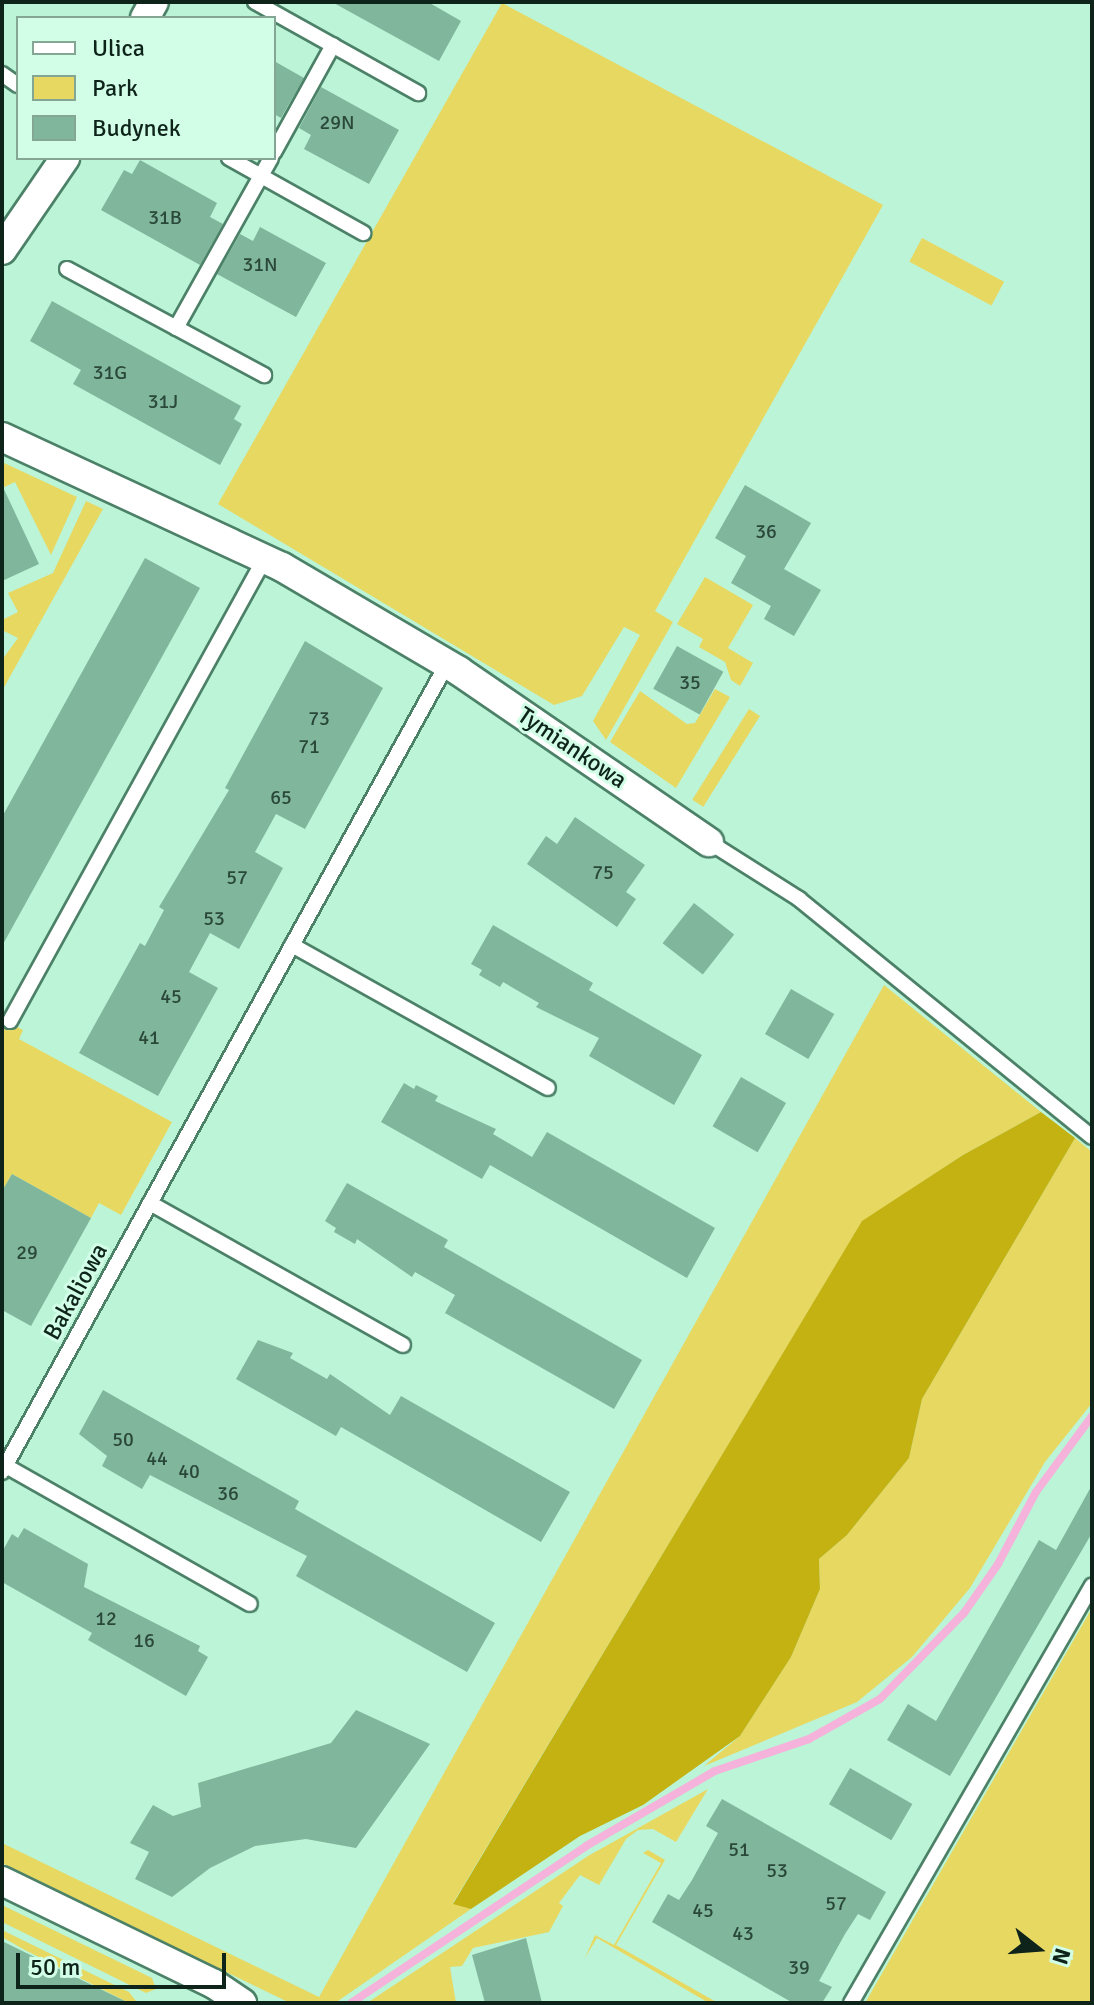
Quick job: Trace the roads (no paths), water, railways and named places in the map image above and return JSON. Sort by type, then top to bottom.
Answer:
[{"type":"street","points":[[2,250],[64,160]]},
{"type":"street","name":"Tymiankowa","points":[[2,437],[265,558],[447,664],[709,842]]},
{"type":"street","points":[[2,1881],[214,1984],[242,2003]]},
{"type":"lane","points":[[255,2],[418,93]]},
{"type":"lane","points":[[276,148],[333,45]]},
{"type":"lane","points":[[233,160],[363,233]]},
{"type":"lane","points":[[176,328],[270,160]]},
{"type":"lane","points":[[67,269],[264,375]]},
{"type":"lane","points":[[10,1021],[265,558]]},
{"type":"lane","name":"Bakaliowa","points":[[4,1469],[447,664]]},
{"type":"lane","name":"Tymiankowa","points":[[709,842],[799,899],[1092,1137]]},
{"type":"lane","points":[[292,945],[548,1088]]},
{"type":"lane","points":[[150,1203],[403,1345]]},
{"type":"lane","points":[[4,1469],[250,1604]]},
{"type":"lane","points":[[851,2003],[1092,1585]]},
{"type":"waterway","points":[[351,2003],[586,1846],[715,1771],[809,1739],[880,1699],[964,1613],[998,1564],[1036,1492],[1092,1416]]}]
